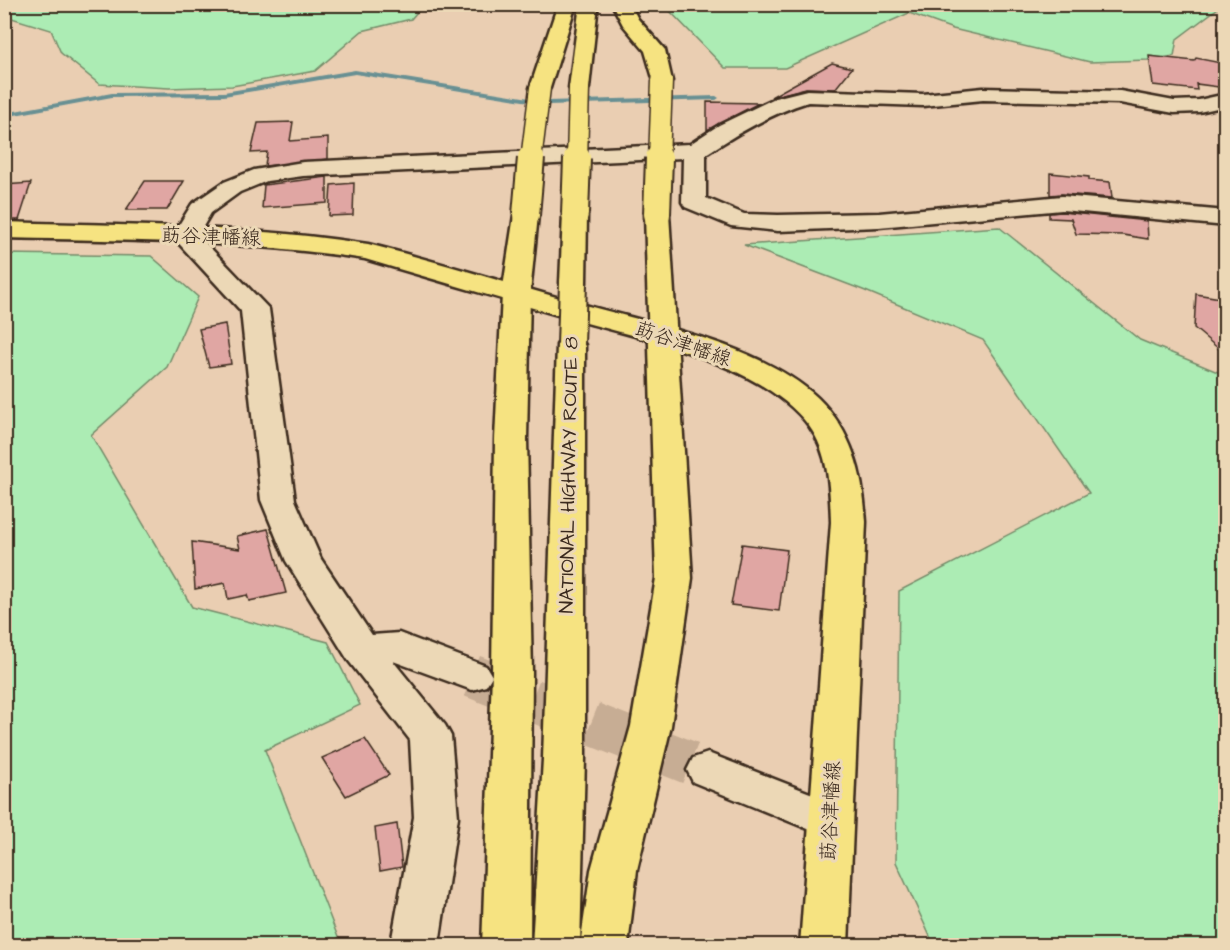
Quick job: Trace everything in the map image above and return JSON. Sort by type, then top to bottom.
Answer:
[{"type":"main road","points":[[506,945],[512,673],[511,439],[516,294],[540,88],[567,4]]},
{"type":"main road","name":"NATIONAL HIGHWAY ROUTE 8","points":[[556,945],[565,747],[574,214],[579,88],[589,4]]},
{"type":"main road","points":[[604,945],[614,870],[651,726],[674,578],[657,214],[662,81],[655,50],[630,21],[621,4]]},
{"type":"main road","name":"莇谷津幡線","points":[[4,230],[280,240],[327,244],[368,252],[661,334],[710,350],[754,369],[797,395],[819,417],[832,437],[845,481],[850,536],[830,820],[824,945]]},
{"type":"street","points":[[417,945],[416,938],[436,817],[430,736],[362,650],[304,561],[278,500],[255,309],[185,236],[201,210],[232,187],[262,175],[303,169],[695,151],[728,130],[783,102],[807,96],[923,100],[982,94],[1120,97],[1174,107],[1199,106],[1226,100]]},
{"type":"street","points":[[695,151],[694,202],[740,221],[778,223],[879,220],[1062,203],[1226,219]]},
{"type":"street","points":[[362,650],[399,647],[472,676]]},
{"type":"street","points":[[708,770],[830,820]]},
{"type":"green space","points":[[5,4],[423,5],[411,19],[362,31],[315,71],[232,86],[169,88],[99,84],[61,53],[51,30],[5,16]]},
{"type":"green space","points":[[664,5],[1222,5],[1177,39],[1174,56],[1148,60],[1090,62],[953,29],[909,13],[785,68],[725,68]]},
{"type":"green space","points":[[999,227],[1140,340],[1225,375],[1225,945],[934,945],[896,862],[899,591],[1089,493],[983,340],[863,290],[744,245]]},
{"type":"green space","points":[[5,254],[151,256],[198,297],[167,367],[91,435],[192,607],[328,642],[360,705],[265,750],[341,945],[5,945]]},
{"type":"building","points":[[1149,56],[1194,61],[1196,58],[1226,64],[1226,88],[1196,84],[1197,90],[1153,85]]},
{"type":"building","points":[[832,63],[852,68],[835,89],[806,88],[771,97]]},
{"type":"building","points":[[707,102],[759,103],[707,130]]},
{"type":"building","points":[[293,122],[290,141],[328,138],[328,159],[265,166],[267,152],[251,153],[258,123]]},
{"type":"building","points":[[1050,173],[1089,177],[1089,180],[1110,182],[1112,198],[1050,195]]},
{"type":"building","points":[[327,177],[327,203],[262,208],[264,185]]},
{"type":"building","points":[[145,181],[184,181],[167,210],[126,210]]},
{"type":"building","points":[[31,183],[19,220],[4,220],[4,185]]},
{"type":"building","points":[[354,183],[353,215],[329,216],[331,185]]},
{"type":"building","points":[[1062,212],[1147,221],[1148,239],[1123,235],[1076,234],[1071,219],[1049,218],[1049,213]]},
{"type":"building","points":[[1196,294],[1226,299],[1226,355],[1194,328]]},
{"type":"building","points":[[225,324],[231,364],[209,367],[199,329]]},
{"type":"building","points":[[268,529],[286,593],[249,601],[247,595],[228,599],[225,583],[195,589],[192,542],[240,549],[237,536]]},
{"type":"building","points":[[742,544],[787,550],[779,611],[731,605]]},
{"type":"building","points":[[365,739],[389,775],[346,796],[322,758]]},
{"type":"building","points":[[397,824],[402,867],[380,871],[375,828]]},
{"type":"waterway","points":[[4,115],[112,95],[224,94],[355,72],[548,103],[716,98]]},
{"type":"tunnel","points":[[472,676],[708,770]]}]
